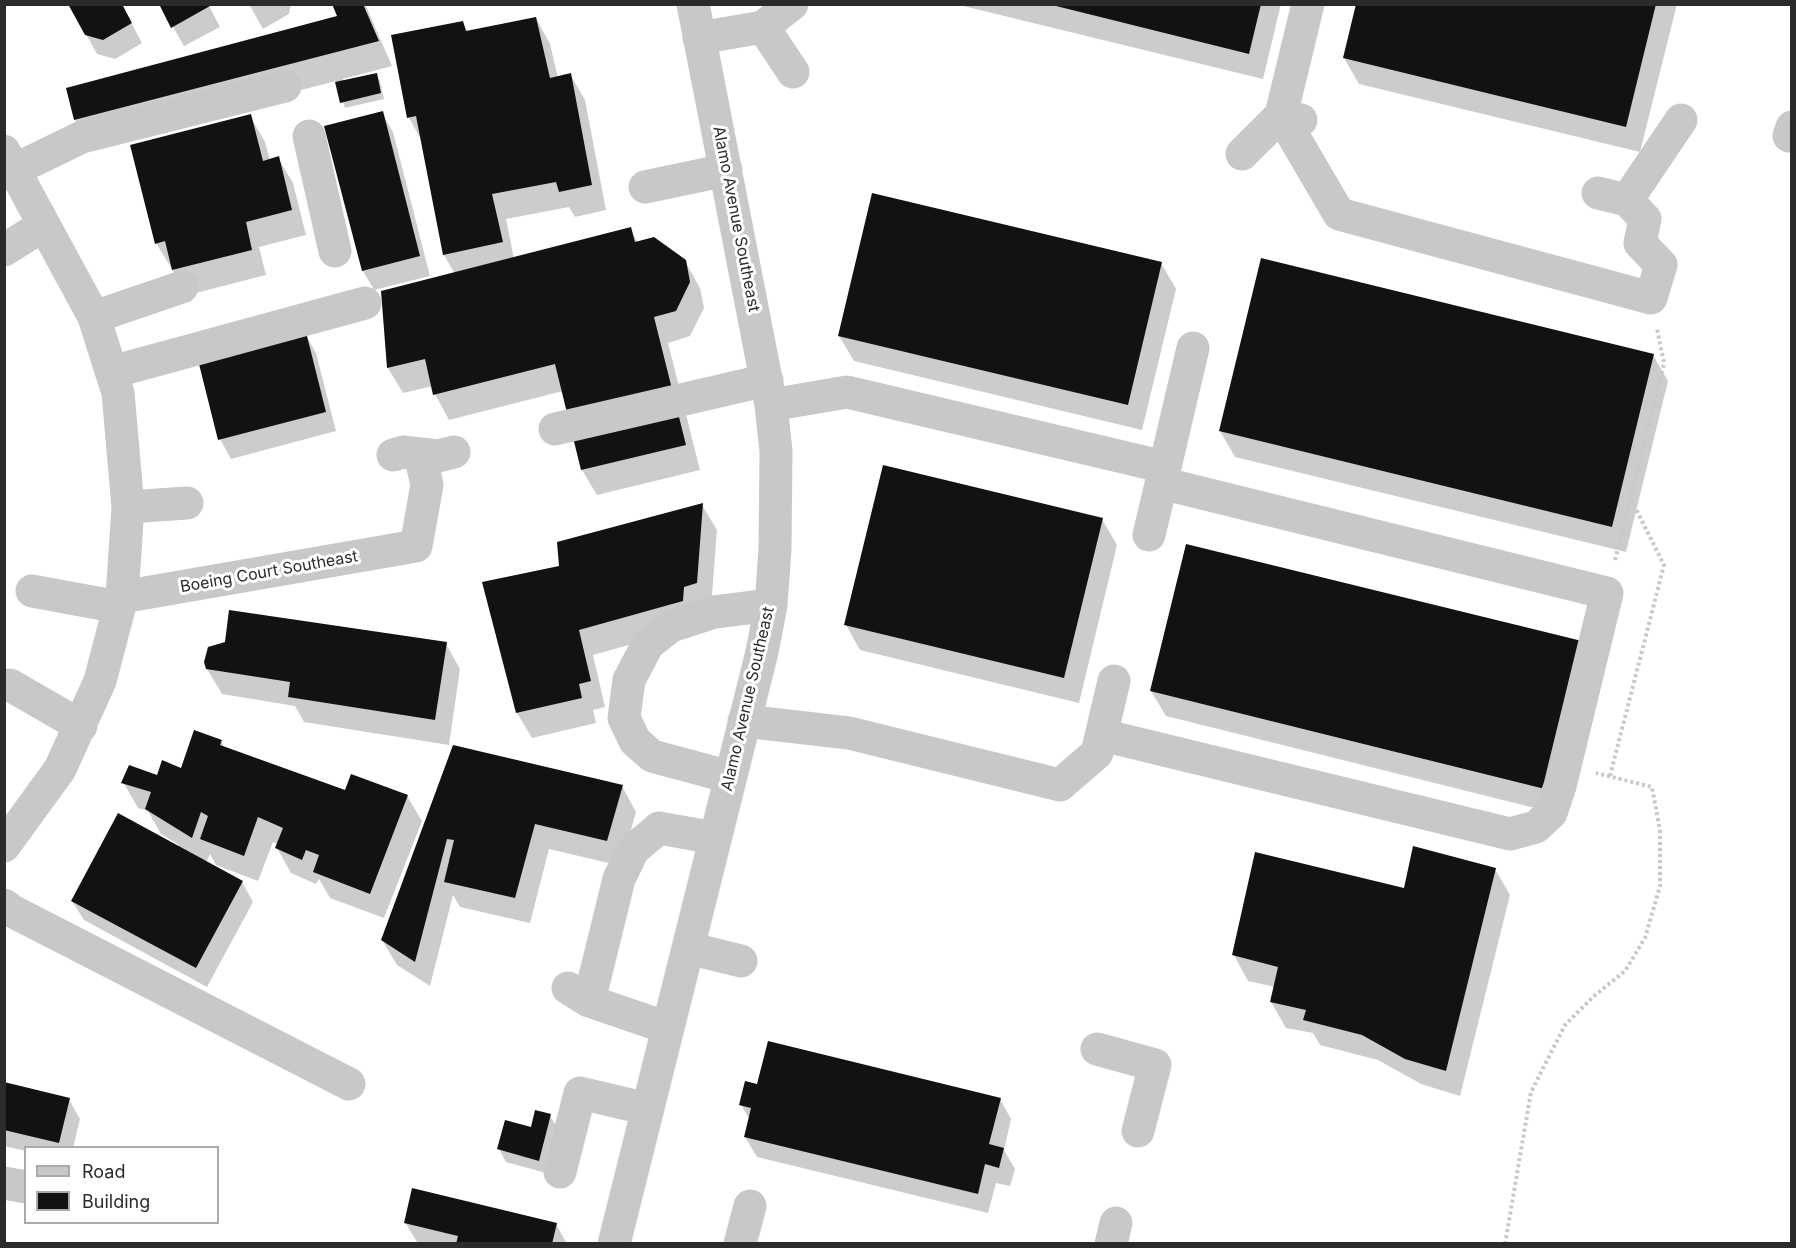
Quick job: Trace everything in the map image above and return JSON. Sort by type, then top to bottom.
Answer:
[{"type":"street","name":"Alamo Avenue Southeast","points":[[614,1244],[762,652],[771,605],[775,549],[776,451],[769,393],[693,4]]},
{"type":"street","points":[[699,38],[764,27],[792,4]]},
{"type":"street","points":[[1308,4],[1293,118],[1339,214],[1651,298],[1661,265],[1640,243],[1645,219],[1612,197],[1681,120]]},
{"type":"street","points":[[764,27],[793,72]]},
{"type":"street","points":[[7,836],[60,770],[100,681],[121,602],[128,507],[118,393],[94,317],[9,160],[82,137],[285,86]]},
{"type":"street","points":[[1242,154],[1293,118]]},
{"type":"street","points":[[309,136],[335,250]]},
{"type":"street","points":[[645,187],[726,170]]},
{"type":"street","points":[[4,250],[44,225]]},
{"type":"street","points":[[94,317],[182,287]]},
{"type":"street","points":[[112,372],[365,303]]},
{"type":"street","points":[[1149,535],[1193,348]]},
{"type":"street","points":[[555,429],[769,393],[847,392],[1607,593],[1565,766],[1551,813],[1536,827],[1510,834],[1102,735]]},
{"type":"street","name":"Boeing Court Southeast","points":[[121,602],[416,546],[427,485],[406,454],[438,456],[454,452]]},
{"type":"street","points":[[128,507],[187,503]]},
{"type":"street","points":[[32,591],[121,602]]},
{"type":"street","points":[[730,777],[652,756],[635,741],[624,718],[629,680],[648,644],[671,626],[714,612],[771,605]]},
{"type":"street","points":[[744,721],[849,733],[1060,785],[1097,753],[1114,681]]},
{"type":"street","points":[[10,685],[81,726]]},
{"type":"street","points":[[668,1028],[578,994],[633,850],[658,828],[715,838]]},
{"type":"street","points":[[4,905],[349,1084]]},
{"type":"street","points":[[688,948],[741,961]]},
{"type":"street","points":[[1097,1049],[1158,1054],[1138,1131]]},
{"type":"street","points":[[560,1172],[580,1093],[648,1109]]},
{"type":"street","points":[[4,1183],[24,1187]]},
{"type":"street","points":[[740,1244],[750,1206]]},
{"type":"path","points":[[1607,593],[1664,363],[1651,298]]},
{"type":"path","points":[[1610,776],[1664,565],[1630,497]]},
{"type":"path","points":[[1505,1244],[1531,1092],[1565,1025],[1594,996],[1625,971],[1645,938],[1660,886],[1660,831],[1652,787],[1565,766]]},
{"type":"building","points":[[68,4],[122,4],[132,23],[103,40],[85,35]]},
{"type":"building","points":[[159,4],[209,4],[210,6],[171,28]]},
{"type":"building","points":[[332,4],[363,4],[379,41],[74,120],[66,88],[337,16]]},
{"type":"building","points":[[1048,4],[1261,4],[1249,54]]},
{"type":"building","points":[[1356,4],[1656,4],[1626,127],[1343,58]]},
{"type":"building","points":[[536,17],[550,78],[571,73],[592,185],[559,192],[556,182],[492,194],[503,242],[443,255],[416,116],[407,118],[391,35],[463,21],[466,31]]},
{"type":"building","points":[[377,73],[381,93],[340,103],[335,82]]},
{"type":"building","points":[[383,111],[420,256],[362,271],[324,126]]},
{"type":"building","points":[[251,114],[263,161],[279,156],[292,210],[246,222],[252,250],[172,270],[165,241],[155,244],[130,145]]},
{"type":"building","points":[[872,193],[1162,262],[1128,405],[838,336]]},
{"type":"building","points":[[631,227],[635,242],[654,237],[686,260],[690,282],[676,311],[654,317],[686,445],[581,470],[555,364],[433,395],[425,359],[387,368],[381,291]]},
{"type":"building","points":[[1261,258],[1654,354],[1612,527],[1219,431]]},
{"type":"building","points":[[306,332],[326,412],[218,440],[198,360]]},
{"type":"building","points":[[883,465],[1103,518],[1064,678],[844,625]]},
{"type":"building","points":[[703,503],[697,583],[684,587],[683,601],[579,630],[591,681],[579,684],[582,698],[516,713],[482,582],[559,566],[557,542]]},
{"type":"building","points":[[1186,544],[1582,641],[1545,789],[1150,691]]},
{"type":"building","points":[[229,610],[447,642],[435,720],[288,697],[290,682],[206,669],[204,662],[208,647],[225,642]]},
{"type":"building","points":[[194,730],[222,740],[220,745],[345,790],[351,774],[408,795],[370,894],[313,872],[319,855],[306,850],[302,860],[275,848],[283,828],[258,817],[244,856],[200,839],[208,816],[201,812],[192,838],[145,809],[151,792],[121,783],[129,765],[157,775],[162,760],[181,768]]},
{"type":"building","points":[[453,745],[623,785],[607,841],[535,824],[515,898],[444,882],[454,840],[447,839],[415,962],[381,940]]},
{"type":"building","points":[[118,813],[243,881],[196,968],[71,901]]},
{"type":"building","points":[[1413,846],[1496,868],[1446,1071],[1405,1059],[1362,1035],[1303,1020],[1306,1010],[1270,1002],[1278,967],[1232,955],[1255,852],[1404,888]]},
{"type":"building","points":[[768,1041],[1001,1098],[989,1144],[1004,1148],[999,1168],[985,1164],[978,1194],[744,1137],[751,1108],[739,1105],[745,1081],[757,1084]]},
{"type":"building","points":[[4,1082],[70,1098],[59,1143],[4,1130]]},
{"type":"building","points":[[535,1110],[551,1114],[539,1161],[497,1149],[505,1120],[531,1127]]},
{"type":"building","points":[[412,1188],[557,1223],[552,1244],[456,1244],[458,1236],[404,1223]]}]
